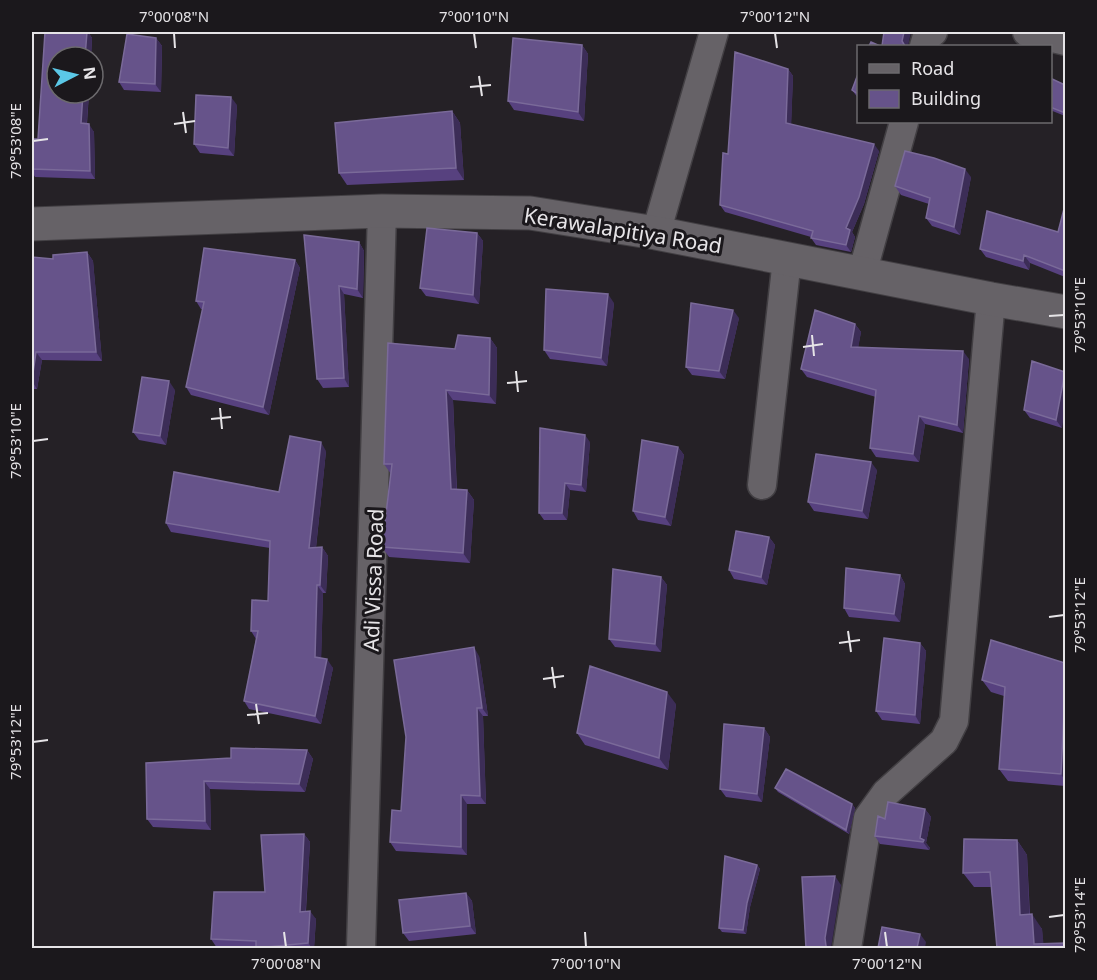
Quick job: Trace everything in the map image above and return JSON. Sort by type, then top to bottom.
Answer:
[{"type":"street","points":[[656,233],[714,32]]},
{"type":"street","points":[[924,45],[927,36],[933,32]]},
{"type":"street","points":[[1027,32],[1065,40]]},
{"type":"street","points":[[862,274],[904,123]]},
{"type":"street","name":"Kerawalapitiya Road","points":[[32,224],[381,211],[530,213],[656,233],[1065,312]]},
{"type":"street","name":"Adi Vissa Road","points":[[362,948],[381,211]]},
{"type":"street","points":[[762,485],[787,260]]},
{"type":"street","points":[[847,948],[868,818],[886,793],[944,741],[954,721],[991,299]]},
{"type":"building","points":[[45,32],[87,32],[86,45],[45,45],[45,105],[82,105],[81,123],[89,124],[90,171],[32,169],[32,139],[38,139]]},
{"type":"building","points":[[884,32],[904,32],[902,41],[904,45],[882,45]]},
{"type":"building","points":[[127,34],[156,38],[155,84],[119,82]]},
{"type":"building","points":[[513,38],[582,45],[578,112],[508,101]]},
{"type":"building","points":[[735,52],[788,69],[786,123],[874,144],[859,197],[846,228],[850,230],[846,245],[811,238],[813,231],[720,205],[723,153],[728,154]]},
{"type":"building","points":[[857,77],[857,93],[852,90]]},
{"type":"building","points":[[1052,79],[1065,85],[1065,113],[1052,108]]},
{"type":"building","points":[[196,95],[231,97],[228,148],[194,144]]},
{"type":"building","points":[[452,111],[456,168],[339,173],[335,123]]},
{"type":"building","points":[[905,151],[965,169],[954,227],[926,218],[930,198],[895,186]]},
{"type":"building","points":[[1065,205],[1065,271],[1024,255],[1023,261],[980,249],[987,211],[1058,232]]},
{"type":"building","points":[[427,228],[477,233],[473,295],[420,288]]},
{"type":"building","points":[[304,235],[359,242],[357,289],[339,286],[344,378],[317,379]]},
{"type":"building","points":[[204,248],[295,260],[263,407],[186,387],[204,302],[196,301]]},
{"type":"building","points":[[87,252],[96,352],[36,352],[32,380],[32,257],[53,259],[53,255]]},
{"type":"building","points":[[546,289],[608,294],[601,358],[544,350]]},
{"type":"building","points":[[691,303],[733,310],[719,371],[686,367]]},
{"type":"building","points":[[815,310],[855,324],[851,347],[963,351],[957,425],[919,416],[913,454],[870,448],[876,390],[801,369]]},
{"type":"building","points":[[458,335],[490,338],[489,395],[446,390],[451,489],[467,490],[463,553],[382,547],[392,464],[384,464],[388,343],[455,349]]},
{"type":"building","points":[[1032,361],[1065,372],[1056,420],[1024,410]]},
{"type":"building","points":[[142,377],[169,381],[160,436],[133,432]]},
{"type":"building","points":[[540,428],[585,435],[581,485],[565,483],[562,513],[539,513]]},
{"type":"building","points":[[290,436],[321,442],[309,548],[322,547],[320,585],[317,585],[315,657],[327,659],[315,716],[244,701],[258,631],[251,631],[252,600],[268,601],[270,541],[166,523],[174,472],[279,492]]},
{"type":"building","points":[[642,440],[678,447],[665,517],[633,511]]},
{"type":"building","points":[[816,454],[871,462],[862,511],[808,502]]},
{"type":"building","points":[[736,531],[769,537],[761,577],[729,570]]},
{"type":"building","points":[[846,568],[900,575],[894,614],[844,608]]},
{"type":"building","points":[[613,569],[661,577],[655,644],[609,639]]},
{"type":"building","points":[[884,638],[920,643],[915,715],[876,711]]},
{"type":"building","points":[[991,640],[1065,663],[1061,774],[999,769],[1005,687],[982,680]]},
{"type":"building","points":[[474,647],[482,708],[477,708],[480,796],[461,795],[461,847],[390,842],[392,810],[401,811],[406,737],[394,660]]},
{"type":"building","points":[[590,666],[667,692],[659,758],[577,733]]},
{"type":"building","points":[[724,724],[764,728],[757,794],[720,789]]},
{"type":"building","points":[[231,748],[307,750],[299,784],[204,781],[205,821],[147,819],[146,763],[231,758]]},
{"type":"building","points":[[786,769],[852,804],[846,830],[775,788]]},
{"type":"building","points":[[888,802],[925,809],[920,838],[924,840],[923,842],[875,836],[878,816],[885,819]]},
{"type":"building","points":[[304,834],[300,912],[310,911],[308,943],[256,948],[256,941],[211,939],[214,892],[265,892],[261,835]]},
{"type":"building","points":[[964,839],[1017,840],[1020,915],[1032,914],[1034,944],[1065,943],[1065,948],[997,948],[990,872],[963,873]]},
{"type":"building","points":[[725,856],[757,865],[743,930],[719,928]]},
{"type":"building","points":[[835,876],[825,938],[828,948],[806,948],[802,877]]},
{"type":"building","points":[[466,893],[470,926],[403,933],[399,900]]},
{"type":"building","points":[[882,927],[920,934],[917,948],[878,948]]}]
